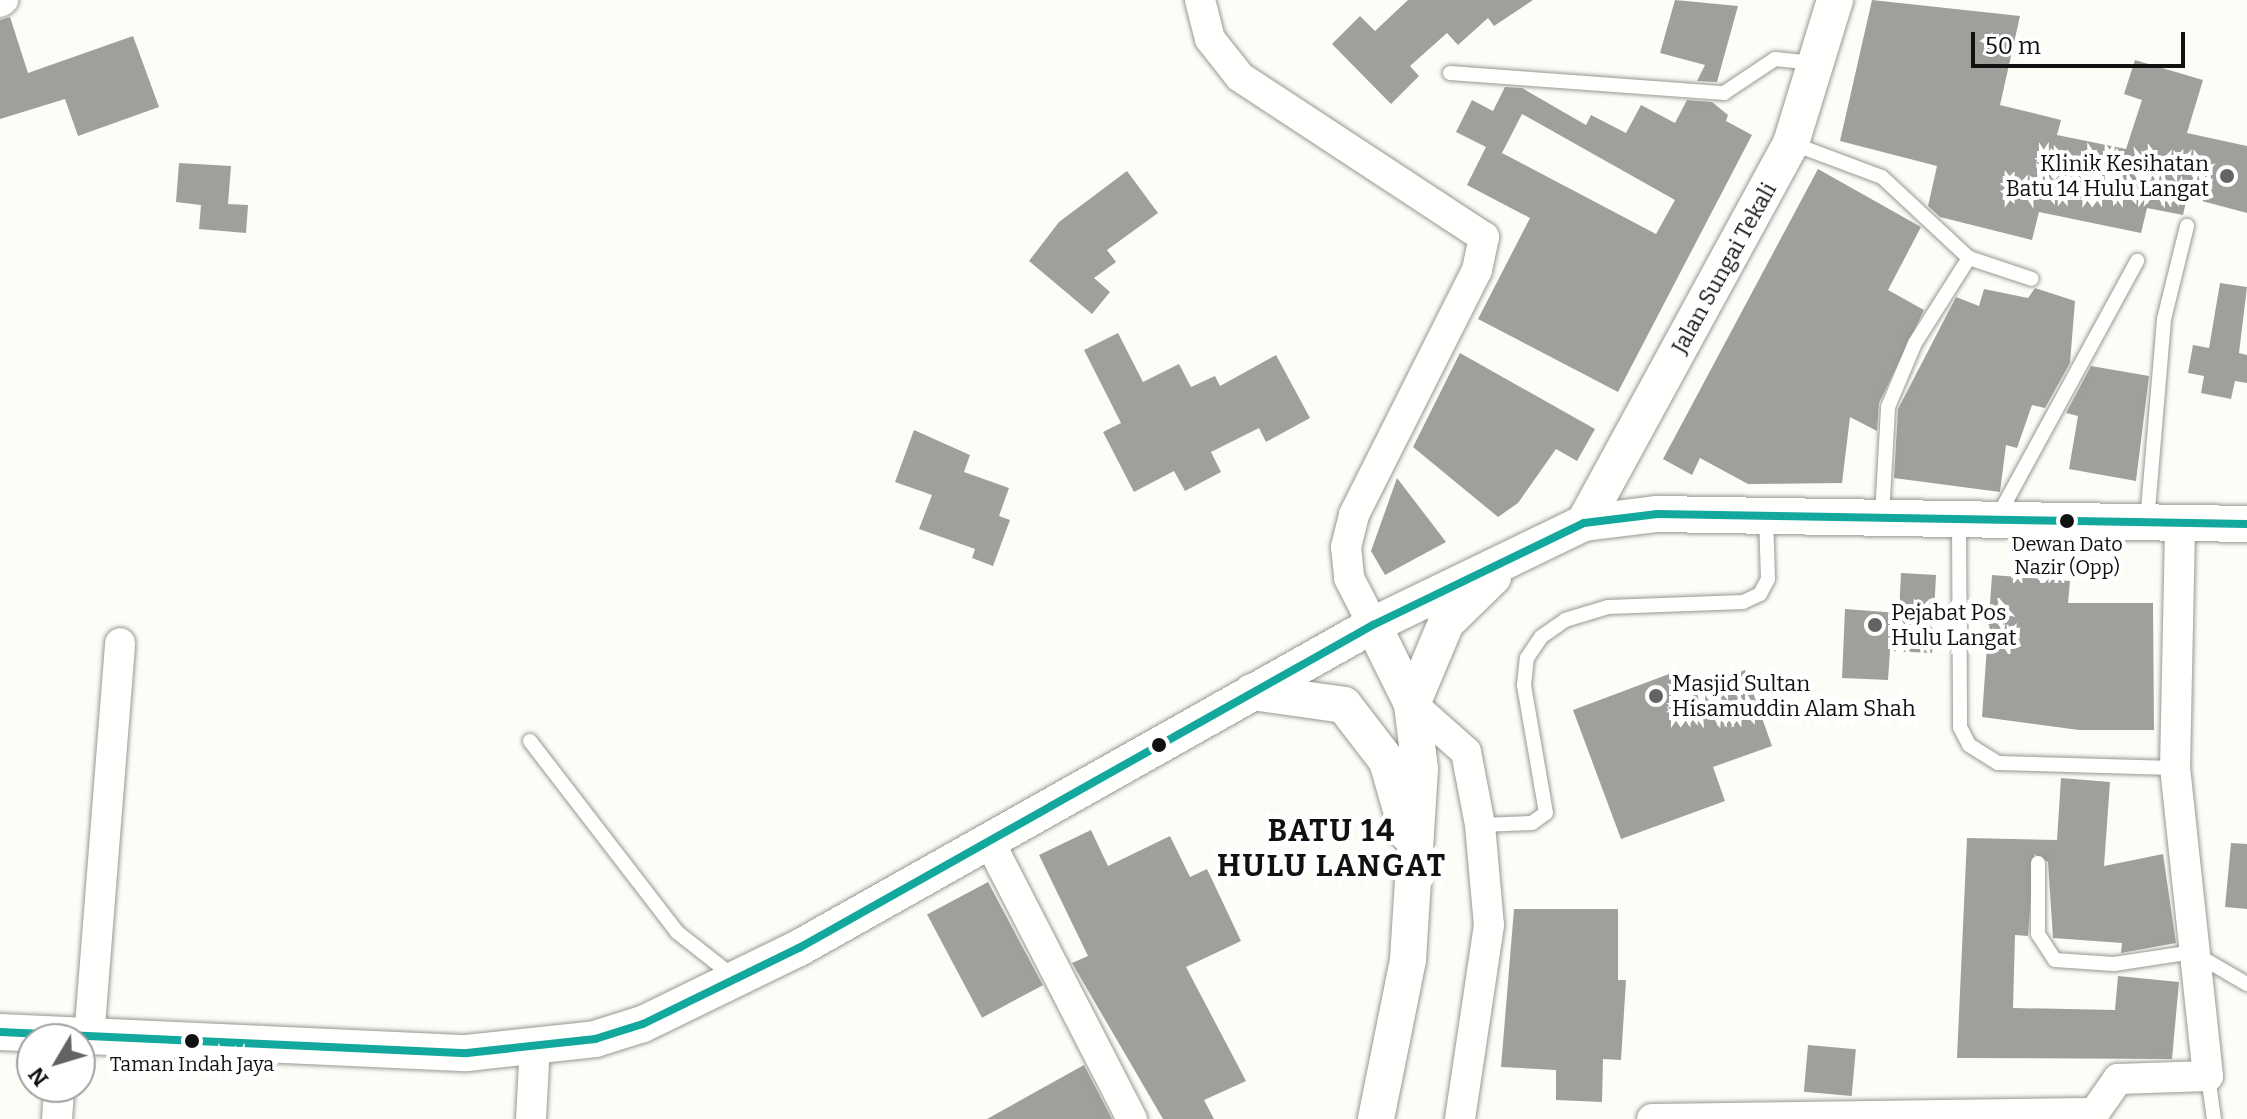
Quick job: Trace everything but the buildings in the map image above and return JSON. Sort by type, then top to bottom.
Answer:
[{"type":"street","points":[[1200,0],[1210,39],[1240,77],[1484,237],[1477,270],[1354,515],[1346,547],[1349,578],[1412,704],[1466,752],[1480,825],[1489,925],[1460,1119]]},
{"type":"street","name":"Jalan Sungai Tekali","points":[[1584,523],[1791,143],[1820,64],[1835,0]]},
{"type":"street","points":[[96,1040],[425,1053],[535,1046],[643,1024],[738,979],[1373,625],[1584,523],[1657,514],[2164,525],[2247,524]]},
{"type":"street","points":[[1376,1119],[1419,874],[1412,704],[1446,623],[1484,582],[1584,523]]},
{"type":"street","points":[[1652,1119],[2090,1116],[2111,1085],[2131,1075],[2208,1076],[2192,952],[2175,768],[2164,525]]},
{"type":"street","points":[[73,1023],[120,643]]},
{"type":"street","points":[[1252,692],[1344,705],[1370,730],[1387,761],[1419,874]]},
{"type":"street","points":[[988,839],[1132,1119]]},
{"type":"street","points":[[531,1119],[535,1046]]},
{"type":"lane","points":[[1450,73],[1724,93],[1775,59],[1820,64]]},
{"type":"lane","points":[[1791,143],[1900,188],[1969,258],[2032,279]]},
{"type":"lane","points":[[2164,525],[2164,319],[2187,226]]},
{"type":"lane","points":[[1883,519],[1888,407],[1915,343],[1969,258]]},
{"type":"lane","points":[[1995,522],[2137,261]]},
{"type":"lane","points":[[1480,825],[1532,823],[1546,813],[1524,685],[1527,658],[1541,637],[1565,620],[1608,607],[1743,602],[1760,594],[1768,579],[1766,517]]},
{"type":"lane","points":[[1959,521],[1960,727],[1969,745],[1998,763],[2175,768]]},
{"type":"lane","points":[[530,741],[677,932],[738,979]]},
{"type":"lane","points":[[2038,863],[2038,934],[2055,960],[2114,964],[2192,952],[2247,984]]},
{"type":"lane","points":[[2208,1076],[2214,1119]]},
{"type":"transit line","points":[[0,1032],[467,1053],[595,1039],[643,1024],[799,948],[1373,625],[1584,523],[1657,514],[2247,524]]},
{"type":"place","name":"Klinik Kesihatan Batu 14 Hulu Langat","points":[[2227,176]]},
{"type":"place","name":"Dewan Dato Nazir (Opp)","points":[[2067,521]]},
{"type":"place","name":"Pejabat Pos Hulu Langat","points":[[1875,625]]},
{"type":"place","name":"Masjid Sultan Hisamuddin Alam Shah","points":[[1656,696]]},
{"type":"place","name":"Taman Indah Jaya","points":[[192,1041]]},
{"type":"district","name":"BATU 14 HULU LANGAT","points":[[1332,848]]}]
